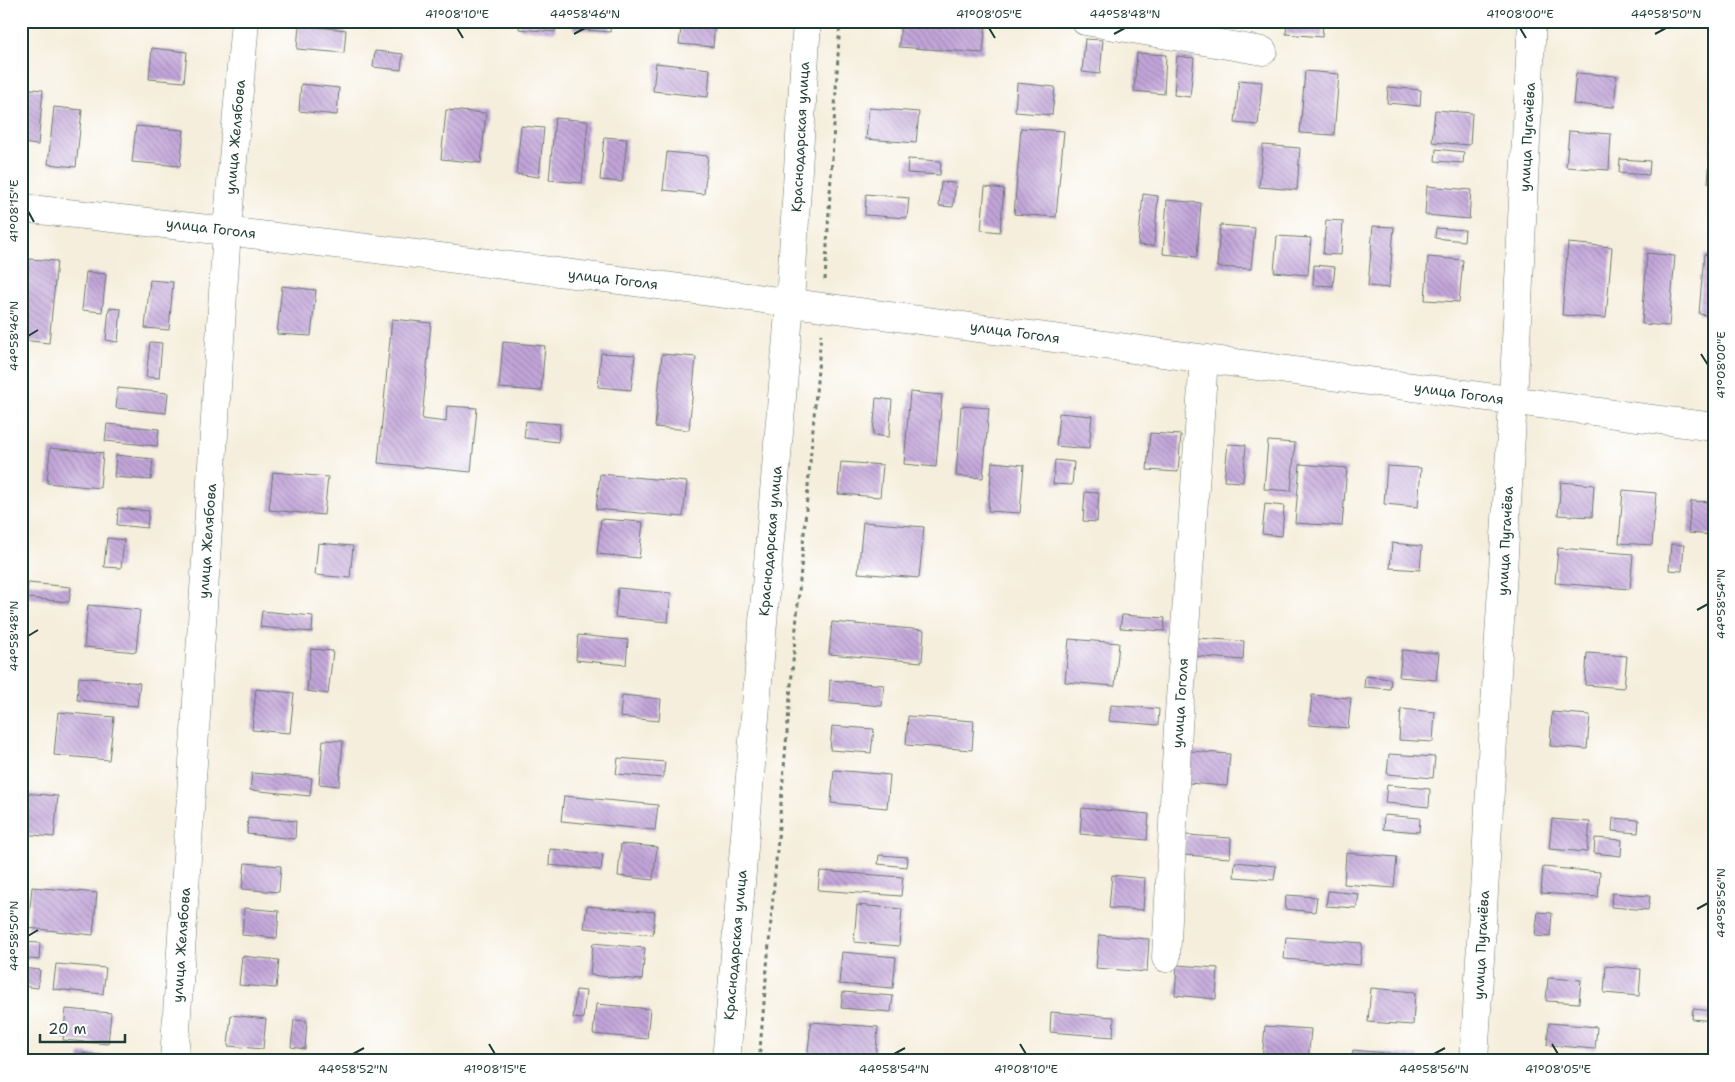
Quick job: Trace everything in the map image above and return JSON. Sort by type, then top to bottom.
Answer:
[{"type":"street","name":"улица Желябова","points":[[174,1061],[227,230],[245,21]]},
{"type":"street","name":"Краснодарская улица","points":[[726,1061],[790,302],[807,21]]},
{"type":"street","points":[[1085,21],[1263,51]]},
{"type":"street","name":"улица Пугачёва","points":[[1474,1061],[1513,401],[1532,21]]},
{"type":"street","name":"улица Гоголя","points":[[21,208],[227,230],[824,306],[1714,427]]},
{"type":"street","name":"улица Гоголя","points":[[1166,958],[1178,727],[1204,359]]},
{"type":"path","points":[[759,1061],[824,306],[840,21]]},
{"type":"building","points":[[520,21],[556,21],[555,32],[519,29]]},
{"type":"building","points":[[573,21],[611,21],[610,32],[573,29]]},
{"type":"building","points":[[682,21],[715,21],[713,47],[679,44]]},
{"type":"building","points":[[901,21],[986,21],[983,53],[899,47]]},
{"type":"building","points":[[1287,21],[1323,21],[1322,37],[1286,34]]},
{"type":"building","points":[[299,25],[346,30],[344,53],[297,49]]},
{"type":"building","points":[[1085,39],[1103,40],[1100,74],[1082,72]]},
{"type":"building","points":[[152,48],[187,52],[184,82],[149,79]]},
{"type":"building","points":[[375,51],[403,54],[401,70],[373,67]]},
{"type":"building","points":[[1137,53],[1166,55],[1164,94],[1134,91]]},
{"type":"building","points":[[1177,56],[1194,58],[1190,97],[1174,95]]},
{"type":"building","points":[[656,63],[710,69],[708,97],[653,91]]},
{"type":"building","points":[[1305,71],[1339,74],[1334,135],[1300,133]]},
{"type":"building","points":[[1576,73],[1617,76],[1614,107],[1573,104]]},
{"type":"building","points":[[1239,80],[1262,82],[1258,125],[1235,123]]},
{"type":"building","points":[[1017,83],[1055,87],[1052,115],[1015,112]]},
{"type":"building","points":[[301,84],[339,88],[337,115],[299,111]]},
{"type":"building","points":[[1388,87],[1421,90],[1420,106],[1387,103]]},
{"type":"building","points":[[21,88],[43,90],[38,145],[21,143]]},
{"type":"building","points":[[54,107],[82,110],[76,167],[48,164]]},
{"type":"building","points":[[869,108],[919,112],[916,143],[866,139]]},
{"type":"building","points":[[446,110],[486,113],[481,163],[441,159]]},
{"type":"building","points":[[1435,110],[1472,113],[1470,145],[1432,142]]},
{"type":"building","points":[[555,118],[588,121],[582,183],[549,180]]},
{"type":"building","points":[[136,126],[184,130],[180,166],[132,162]]},
{"type":"building","points":[[521,126],[544,128],[539,177],[516,174]]},
{"type":"building","points":[[1021,128],[1064,131],[1056,217],[1014,214]]},
{"type":"building","points":[[1569,131],[1611,134],[1609,170],[1566,167]]},
{"type":"building","points":[[1712,134],[1714,134],[1714,183],[1708,183]]},
{"type":"building","points":[[604,137],[627,139],[622,182],[600,180]]},
{"type":"building","points":[[1263,145],[1300,148],[1297,190],[1259,187]]},
{"type":"building","points":[[1436,149],[1464,152],[1463,163],[1435,161]]},
{"type":"building","points":[[667,152],[708,156],[704,194],[663,190]]},
{"type":"building","points":[[908,159],[941,161],[940,175],[907,173]]},
{"type":"building","points":[[1620,159],[1650,161],[1649,175],[1619,173]]},
{"type":"building","points":[[941,182],[956,183],[953,207],[939,206]]},
{"type":"building","points":[[1427,186],[1471,190],[1469,219],[1425,215]]},
{"type":"building","points":[[985,187],[1004,189],[1000,232],[981,230]]},
{"type":"building","points":[[866,194],[909,198],[907,218],[865,215]]},
{"type":"building","points":[[1143,194],[1158,196],[1154,246],[1138,245]]},
{"type":"building","points":[[1167,200],[1201,203],[1197,257],[1163,254]]},
{"type":"building","points":[[1326,220],[1343,221],[1341,255],[1323,254]]},
{"type":"building","points":[[1220,225],[1255,228],[1251,269],[1217,267]]},
{"type":"building","points":[[1373,226],[1394,227],[1389,288],[1368,286]]},
{"type":"building","points":[[1436,228],[1465,230],[1464,241],[1435,238]]},
{"type":"building","points":[[1277,236],[1311,238],[1308,275],[1274,272]]},
{"type":"building","points":[[1568,243],[1612,247],[1606,318],[1562,315]]},
{"type":"building","points":[[1647,253],[1675,256],[1669,326],[1642,324]]},
{"type":"building","points":[[1704,254],[1714,255],[1714,316],[1699,314]]},
{"type":"building","points":[[1428,257],[1463,260],[1459,302],[1425,300]]},
{"type":"building","points":[[29,259],[57,261],[49,343],[21,340]]},
{"type":"building","points":[[1314,265],[1335,267],[1333,286],[1313,285]]},
{"type":"building","points":[[86,272],[106,274],[102,312],[82,310]]},
{"type":"building","points":[[150,280],[173,282],[169,330],[145,328]]},
{"type":"building","points":[[282,286],[316,290],[311,336],[277,334]]},
{"type":"building","points":[[109,308],[121,309],[118,342],[106,340]]},
{"type":"building","points":[[392,319],[431,323],[422,419],[446,422],[447,406],[477,408],[471,472],[378,463]]},
{"type":"building","points":[[150,342],[162,343],[159,378],[146,377]]},
{"type":"building","points":[[503,342],[545,346],[541,391],[499,388]]},
{"type":"building","points":[[601,353],[635,355],[631,390],[598,387]]},
{"type":"building","points":[[662,354],[696,357],[689,430],[655,427]]},
{"type":"building","points":[[118,388],[168,393],[166,413],[116,408]]},
{"type":"building","points":[[910,392],[942,395],[936,467],[904,464]]},
{"type":"building","points":[[876,398],[892,400],[889,437],[873,435]]},
{"type":"building","points":[[961,406],[989,408],[983,478],[956,476]]},
{"type":"building","points":[[1059,413],[1092,416],[1089,449],[1056,446]]},
{"type":"building","points":[[526,421],[560,424],[558,442],[524,438]]},
{"type":"building","points":[[107,424],[159,429],[157,446],[105,441]]},
{"type":"building","points":[[1150,433],[1181,435],[1178,472],[1147,470]]},
{"type":"building","points":[[1268,441],[1295,443],[1291,491],[1264,489]]},
{"type":"building","points":[[1228,444],[1246,445],[1243,482],[1224,481]]},
{"type":"building","points":[[50,448],[103,453],[100,488],[47,483]]},
{"type":"building","points":[[116,455],[153,459],[151,480],[114,477]]},
{"type":"building","points":[[1055,460],[1074,462],[1072,485],[1053,484]]},
{"type":"building","points":[[841,462],[883,465],[880,497],[838,494]]},
{"type":"building","points":[[992,462],[1024,465],[1020,513],[988,511]]},
{"type":"building","points":[[1300,464],[1347,468],[1342,526],[1295,523]]},
{"type":"building","points":[[1387,466],[1421,468],[1418,507],[1384,504]]},
{"type":"building","points":[[273,472],[328,477],[324,515],[269,510]]},
{"type":"building","points":[[600,474],[687,482],[683,517],[596,509]]},
{"type":"building","points":[[1561,482],[1594,485],[1592,517],[1558,515]]},
{"type":"building","points":[[1623,490],[1656,493],[1652,545],[1619,543]]},
{"type":"building","points":[[1085,492],[1099,493],[1097,522],[1083,521]]},
{"type":"building","points":[[1691,501],[1714,502],[1714,535],[1688,533]]},
{"type":"building","points":[[1265,504],[1284,506],[1282,536],[1262,534]]},
{"type":"building","points":[[118,508],[149,511],[147,528],[117,525]]},
{"type":"building","points":[[601,519],[643,522],[639,558],[597,554]]},
{"type":"building","points":[[863,522],[924,527],[919,578],[858,573]]},
{"type":"building","points":[[107,538],[124,540],[121,568],[104,567]]},
{"type":"building","points":[[318,543],[353,546],[350,578],[315,575]]},
{"type":"building","points":[[1392,543],[1422,546],[1420,570],[1390,568]]},
{"type":"building","points":[[1671,544],[1684,545],[1682,571],[1669,570]]},
{"type":"building","points":[[1558,548],[1633,554],[1630,589],[1555,583]]},
{"type":"building","points":[[28,583],[71,587],[69,602],[27,598]]},
{"type":"building","points":[[618,588],[671,593],[668,622],[615,617]]},
{"type":"building","points":[[88,605],[140,610],[136,652],[84,647]]},
{"type":"building","points":[[262,611],[313,616],[312,632],[260,627]]},
{"type":"building","points":[[1122,615],[1165,618],[1164,631],[1120,628]]},
{"type":"building","points":[[832,622],[924,630],[922,662],[829,654]]},
{"type":"building","points":[[578,635],[628,640],[626,665],[576,660]]},
{"type":"building","points":[[1196,638],[1244,641],[1243,660],[1195,656]]},
{"type":"building","points":[[1069,639],[1119,643],[1115,686],[1065,682]]},
{"type":"building","points":[[311,649],[333,651],[328,694],[307,691]]},
{"type":"building","points":[[1402,650],[1439,653],[1436,680],[1399,677]]},
{"type":"building","points":[[1587,653],[1627,656],[1624,688],[1585,685]]},
{"type":"building","points":[[1365,676],[1391,679],[1390,689],[1364,687]]},
{"type":"building","points":[[79,677],[140,683],[137,706],[77,700]]},
{"type":"building","points":[[830,680],[884,685],[882,706],[829,701]]},
{"type":"building","points":[[256,689],[294,693],[290,733],[252,730]]},
{"type":"building","points":[[622,695],[661,699],[659,721],[620,717]]},
{"type":"building","points":[[1312,695],[1351,698],[1348,728],[1309,725]]},
{"type":"building","points":[[1111,705],[1159,709],[1158,725],[1109,721]]},
{"type":"building","points":[[1401,709],[1435,712],[1433,742],[1399,740]]},
{"type":"building","points":[[58,712],[114,717],[109,760],[54,755]]},
{"type":"building","points":[[1552,712],[1590,715],[1587,749],[1550,746]]},
{"type":"building","points":[[908,716],[974,721],[972,750],[906,745]]},
{"type":"building","points":[[832,726],[874,729],[871,753],[830,750]]},
{"type":"building","points":[[323,740],[343,741],[339,786],[319,784]]},
{"type":"building","points":[[1190,751],[1230,754],[1227,786],[1188,783]]},
{"type":"building","points":[[1389,754],[1435,757],[1433,778],[1387,774]]},
{"type":"building","points":[[618,758],[665,762],[663,778],[616,774]]},
{"type":"building","points":[[834,770],[890,775],[887,808],[831,803]]},
{"type":"building","points":[[252,773],[312,778],[310,796],[250,790]]},
{"type":"building","points":[[1387,785],[1430,789],[1429,807],[1385,803]]},
{"type":"building","points":[[24,793],[58,796],[54,837],[21,834]]},
{"type":"building","points":[[564,796],[658,805],[655,830],[561,821]]},
{"type":"building","points":[[1082,808],[1149,814],[1147,840],[1080,834]]},
{"type":"building","points":[[1384,815],[1420,818],[1419,832],[1383,829]]},
{"type":"building","points":[[248,817],[296,821],[295,839],[247,834]]},
{"type":"building","points":[[1613,818],[1639,820],[1638,833],[1612,831]]},
{"type":"building","points":[[1552,819],[1590,822],[1587,852],[1549,849]]},
{"type":"building","points":[[1186,835],[1231,838],[1230,858],[1184,855]]},
{"type":"building","points":[[1595,838],[1622,840],[1621,856],[1594,853]]},
{"type":"building","points":[[621,844],[657,847],[653,880],[618,876]]},
{"type":"building","points":[[550,849],[603,854],[601,870],[549,865]]},
{"type":"building","points":[[1346,853],[1397,857],[1394,888],[1344,884]]},
{"type":"building","points":[[879,855],[908,857],[907,867],[878,864]]},
{"type":"building","points":[[1235,862],[1276,866],[1274,880],[1234,877]]},
{"type":"building","points":[[245,863],[281,866],[279,892],[242,889]]},
{"type":"building","points":[[1543,867],[1600,872],[1598,897],[1541,893]]},
{"type":"building","points":[[820,871],[903,877],[901,896],[818,890]]},
{"type":"building","points":[[1112,875],[1145,878],[1143,910],[1109,908]]},
{"type":"building","points":[[32,887],[97,893],[93,935],[28,928]]},
{"type":"building","points":[[1328,891],[1359,894],[1357,908],[1326,906]]},
{"type":"building","points":[[1612,893],[1650,896],[1648,910],[1611,907]]},
{"type":"building","points":[[1286,895],[1317,897],[1315,912],[1285,909]]},
{"type":"building","points":[[857,905],[902,909],[899,946],[854,942]]},
{"type":"building","points":[[587,906],[655,912],[653,935],[584,928]]},
{"type":"building","points":[[244,908],[279,911],[277,938],[242,935]]},
{"type":"building","points":[[1538,912],[1552,913],[1550,937],[1535,936]]},
{"type":"building","points":[[1099,935],[1149,939],[1147,972],[1096,968]]},
{"type":"building","points":[[1286,937],[1362,943],[1360,965],[1284,959]]},
{"type":"building","points":[[21,942],[40,943],[39,960],[21,958]]},
{"type":"building","points":[[593,943],[645,948],[642,980],[590,975]]},
{"type":"building","points":[[842,952],[896,957],[893,988],[839,984]]},
{"type":"building","points":[[242,956],[279,960],[276,988],[239,985]]},
{"type":"building","points":[[56,964],[106,968],[103,994],[53,989]]},
{"type":"building","points":[[1177,965],[1218,968],[1216,999],[1175,995]]},
{"type":"building","points":[[1606,966],[1641,969],[1639,996],[1604,993]]},
{"type":"building","points":[[21,968],[40,970],[38,988],[21,986]]},
{"type":"building","points":[[1548,978],[1581,980],[1579,1003],[1546,1001]]},
{"type":"building","points":[[1371,988],[1415,992],[1413,1025],[1368,1022]]},
{"type":"building","points":[[576,990],[586,991],[583,1019],[573,1018]]},
{"type":"building","points":[[843,992],[893,996],[891,1012],[841,1008]]},
{"type":"building","points":[[596,1004],[650,1009],[647,1039],[593,1034]]},
{"type":"building","points":[[66,1009],[111,1013],[108,1044],[63,1040]]},
{"type":"building","points":[[1693,1009],[1714,1011],[1714,1021],[1692,1019]]},
{"type":"building","points":[[1051,1012],[1114,1017],[1113,1037],[1050,1032]]},
{"type":"building","points":[[231,1015],[266,1019],[263,1049],[228,1046]]},
{"type":"building","points":[[294,1020],[307,1021],[305,1049],[291,1047]]},
{"type":"building","points":[[811,1022],[878,1027],[875,1061],[807,1061]]},
{"type":"building","points":[[1549,1023],[1597,1027],[1595,1049],[1547,1045]]},
{"type":"building","points":[[1265,1026],[1311,1029],[1308,1061],[1262,1061]]},
{"type":"building","points":[[1353,1050],[1419,1056],[1418,1061],[1352,1061]]},
{"type":"building","points":[[80,1053],[108,1056],[108,1061],[79,1061]]}]
